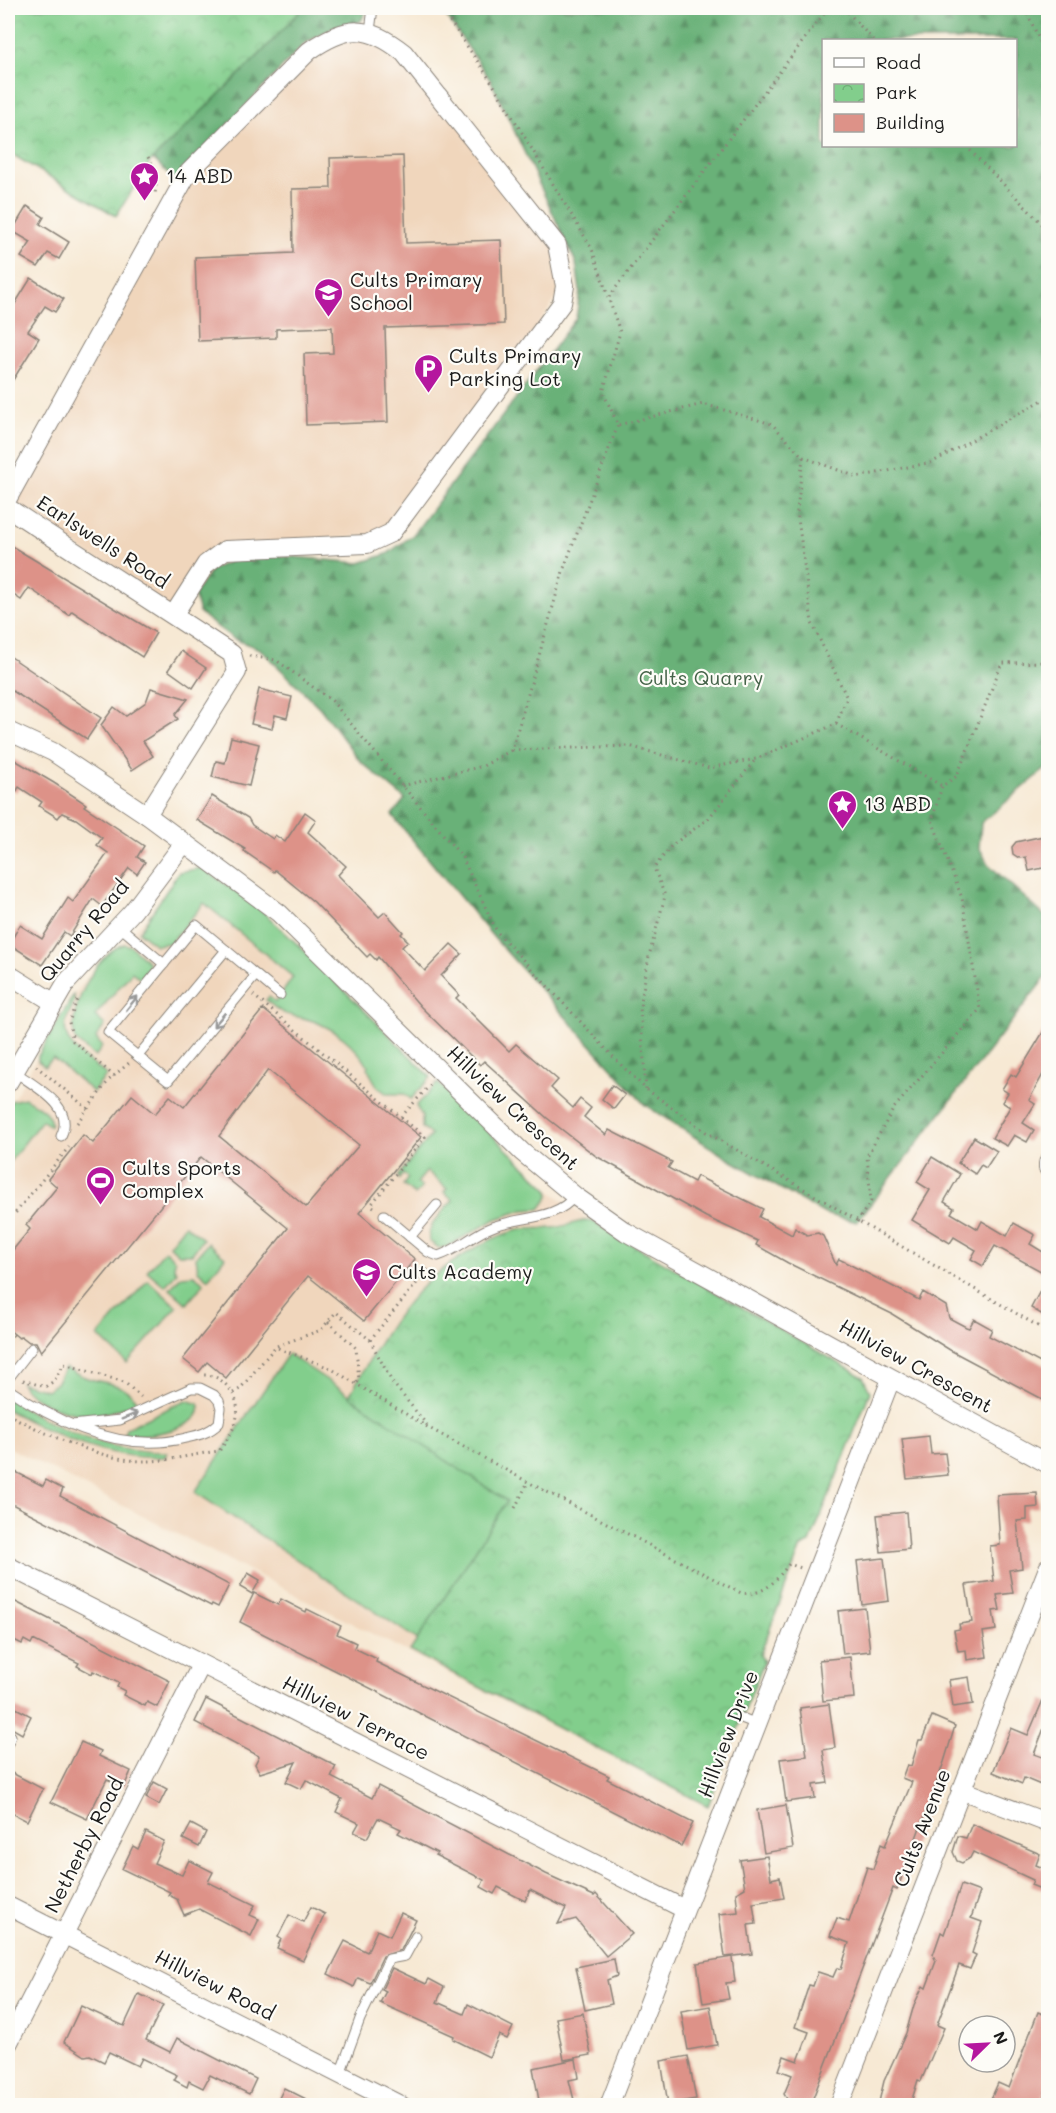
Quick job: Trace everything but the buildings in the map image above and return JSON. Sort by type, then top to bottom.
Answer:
[{"type":"street","points":[[8,498],[165,211],[194,166],[309,51],[329,37],[351,31],[370,31],[404,53],[557,245],[565,286],[562,303],[543,332],[392,533],[368,544],[225,550],[206,564],[174,614]]},
{"type":"street","name":"Earlswells Road","points":[[8,508],[174,614],[232,654]]},
{"type":"street","points":[[147,815],[237,672],[232,654]]},
{"type":"street","name":"Hillview Crescent","points":[[8,731],[53,752],[147,815],[279,913],[522,1152],[575,1196],[626,1232],[1048,1464]]},
{"type":"street","name":"Quarry Road","points":[[14,1071],[66,983],[133,911],[183,843]]},
{"type":"street","points":[[8,974],[53,1002]]},
{"type":"street","name":"Hillview Drive","points":[[609,2106],[891,1379]]},
{"type":"street","name":"Hillview Terrace","points":[[8,1566],[684,1909]]},
{"type":"street","name":"Cults Avenue","points":[[839,2106],[1048,1568]]},
{"type":"street","name":"Netherby Road","points":[[8,2044],[201,1665]]},
{"type":"street","points":[[961,1790],[1048,1824]]},
{"type":"street","name":"Hillview Road","points":[[8,1906],[402,2106]]},
{"type":"lane","points":[[370,31],[373,8]]},
{"type":"lane","points":[[256,975],[168,1081],[108,1032],[196,925],[226,950],[256,975],[280,995]]},
{"type":"lane","points":[[119,926],[164,964]]},
{"type":"lane","points":[[138,1056],[226,950]]},
{"type":"lane","points":[[14,1071],[59,1106],[65,1116],[65,1127],[61,1136]]},
{"type":"lane","points":[[384,1215],[428,1252],[438,1256],[490,1227],[513,1220],[552,1214],[568,1204],[575,1196]]},
{"type":"lane","points":[[410,1237],[437,1205]]},
{"type":"lane","points":[[8,1379],[32,1348]]},
{"type":"lane","points":[[8,1389],[34,1407],[72,1425],[124,1442],[178,1440],[213,1429],[219,1423],[221,1408],[219,1401],[207,1390],[192,1388],[120,1420],[72,1425]]},
{"type":"lane","points":[[739,1717],[757,1724]]},
{"type":"lane","points":[[8,1734],[11,1736],[8,1743]]},
{"type":"lane","points":[[340,2074],[360,2019],[389,1959],[405,1956],[416,1936]]},
{"type":"path","points":[[441,8],[491,81],[592,249],[621,332],[603,392],[618,425],[564,568],[512,750]]},
{"type":"path","points":[[609,297],[828,8]]},
{"type":"path","points":[[844,8],[872,39]]},
{"type":"path","points":[[1025,8],[1048,59]]},
{"type":"path","points":[[967,147],[1048,230]]},
{"type":"path","points":[[148,157],[157,175],[155,201],[165,211]]},
{"type":"path","points":[[618,425],[703,404],[772,424],[802,457],[857,477],[933,462],[1048,397]]},
{"type":"path","points":[[402,786],[483,766],[512,750],[629,746],[709,768],[756,759],[836,723],[847,698],[812,623],[797,511],[802,457]]},
{"type":"path","points":[[232,654],[276,660],[332,701],[462,857],[497,932],[646,1089],[706,1132],[1048,1332]]},
{"type":"path","points":[[857,1222],[871,1202],[867,1156],[894,1108],[980,1009],[962,897],[932,820],[942,786],[957,776],[1002,663],[1048,662]]},
{"type":"path","points":[[836,723],[942,786]]},
{"type":"path","points":[[646,1089],[640,1007],[649,956],[665,896],[654,868],[672,844],[708,819],[756,759]]},
{"type":"path","points":[[66,983],[80,993],[69,1022],[73,1041],[114,1076]]},
{"type":"path","points":[[245,988],[426,1137],[371,1204],[384,1215]]},
{"type":"path","points":[[77,1132],[77,1124],[114,1076],[138,1056]]},
{"type":"path","points":[[14,1071],[88,1109]]},
{"type":"path","points":[[401,1117],[434,1080]]},
{"type":"path","points":[[8,1222],[74,1141]]},
{"type":"path","points":[[370,1340],[438,1256]]},
{"type":"path","points":[[233,1393],[240,1389],[275,1347],[321,1330],[336,1312],[370,1340],[392,1382],[429,1428]]},
{"type":"path","points":[[328,1322],[356,1348],[359,1380],[356,1384]]},
{"type":"path","points":[[8,1331],[17,1339]]},
{"type":"path","points":[[275,1347],[330,1368],[429,1428],[741,1593],[758,1593],[766,1589],[789,1564],[814,1575]]},
{"type":"path","points":[[515,1508],[528,1482]]},
{"type":"shaded area","name":"Cults Primary School","points":[[329,37],[388,40],[557,245],[565,286],[392,533],[232,548],[174,614],[8,497],[188,173]]},
{"type":"shaded area","name":"Cults Academy","points":[[202,868],[313,959],[549,1190],[590,1220],[863,1377],[870,1392],[810,1543],[801,1547],[760,1655],[764,1661],[708,1806],[8,1447],[8,1108],[70,1000],[89,975],[147,917],[179,872]]},
{"type":"green space","points":[[8,8],[303,8],[258,56],[150,162],[116,216],[8,152]]},
{"type":"green space","points":[[303,8],[368,8],[361,21],[348,26],[336,26],[305,43],[175,180],[153,159],[258,56]]},
{"type":"green space","name":"Cults Quarry","points":[[441,8],[1048,8],[1048,767],[981,823],[979,847],[988,864],[1048,919],[1048,974],[857,1222],[825,1214],[727,1158],[645,1105],[494,938],[392,815],[405,799],[360,761],[320,708],[260,649],[234,639],[199,613],[194,595],[212,569],[249,553],[360,563],[387,554],[413,535],[576,318],[580,291],[576,263],[491,81]]},
{"type":"green space","points":[[202,868],[257,906],[431,1077],[411,1099],[404,1094],[387,1094],[377,1086],[362,1057],[337,1033],[313,1021],[284,1014],[266,1000],[269,997],[276,1002],[293,977],[204,903],[170,943],[156,945],[139,932],[179,872]]},
{"type":"green space","points":[[124,944],[131,946],[149,963],[147,972],[141,980],[132,972],[95,1016],[105,1025],[96,1038],[102,1047],[95,1057],[75,1040],[73,1028],[75,1015],[79,1000],[94,971],[113,949]]},
{"type":"green space","points":[[74,994],[73,1004],[66,1021],[65,1030],[68,1038],[72,1046],[85,1059],[107,1075],[93,1092],[53,1058],[45,1066],[38,1061],[38,1056]]},
{"type":"green space","points":[[438,1083],[549,1190],[549,1197],[540,1209],[523,1210],[496,1219],[446,1247],[439,1248],[429,1241],[429,1235],[436,1219],[453,1200],[444,1192],[447,1189],[427,1171],[417,1183],[422,1187],[415,1195],[403,1185],[408,1178],[403,1174],[399,1179],[398,1176],[431,1135],[422,1128],[422,1116],[416,1106]]},
{"type":"green space","points":[[25,1098],[46,1113],[50,1126],[42,1120],[8,1164],[8,1108],[11,1101]]},
{"type":"green space","points":[[590,1220],[863,1377],[870,1392],[810,1543],[801,1547],[760,1655],[764,1661],[708,1806],[410,1651],[507,1501],[349,1396],[397,1316],[417,1292],[450,1264],[505,1234],[523,1229],[554,1228]]},
{"type":"green space","points":[[185,1225],[203,1239],[192,1254],[179,1254],[169,1245]]},
{"type":"green space","points":[[208,1243],[225,1257],[208,1279],[198,1270],[196,1257]]},
{"type":"green space","points":[[165,1250],[175,1260],[174,1268],[177,1272],[165,1286],[147,1271]]},
{"type":"green space","points":[[194,1275],[204,1283],[187,1304],[170,1289],[181,1276]]},
{"type":"green space","points":[[148,1280],[177,1307],[127,1363],[98,1336]]},
{"type":"green space","points":[[288,1354],[508,1501],[418,1640],[195,1492]]},
{"type":"green space","points":[[65,1368],[87,1378],[122,1388],[138,1402],[101,1414],[78,1414],[41,1401],[27,1391],[21,1383],[47,1390],[56,1383]]},
{"type":"green space","points":[[8,1398],[45,1420],[104,1444],[167,1452],[165,1457],[124,1455],[84,1444],[8,1410]]},
{"type":"green space","points":[[186,1400],[199,1404],[199,1413],[183,1426],[144,1435],[124,1434],[126,1428]]},
{"type":"place","name":"14 ABD","points":[[145,202]]},
{"type":"place","name":"Cults Primary School","points":[[329,318]]},
{"type":"place","name":"Cults Primary Parking Lot","points":[[428,394]]},
{"type":"place","name":"13 ABD","points":[[843,830]]},
{"type":"place","name":"Cults Sports Complex","points":[[101,1206]]},
{"type":"place","name":"Cults Academy","points":[[367,1298]]}]
